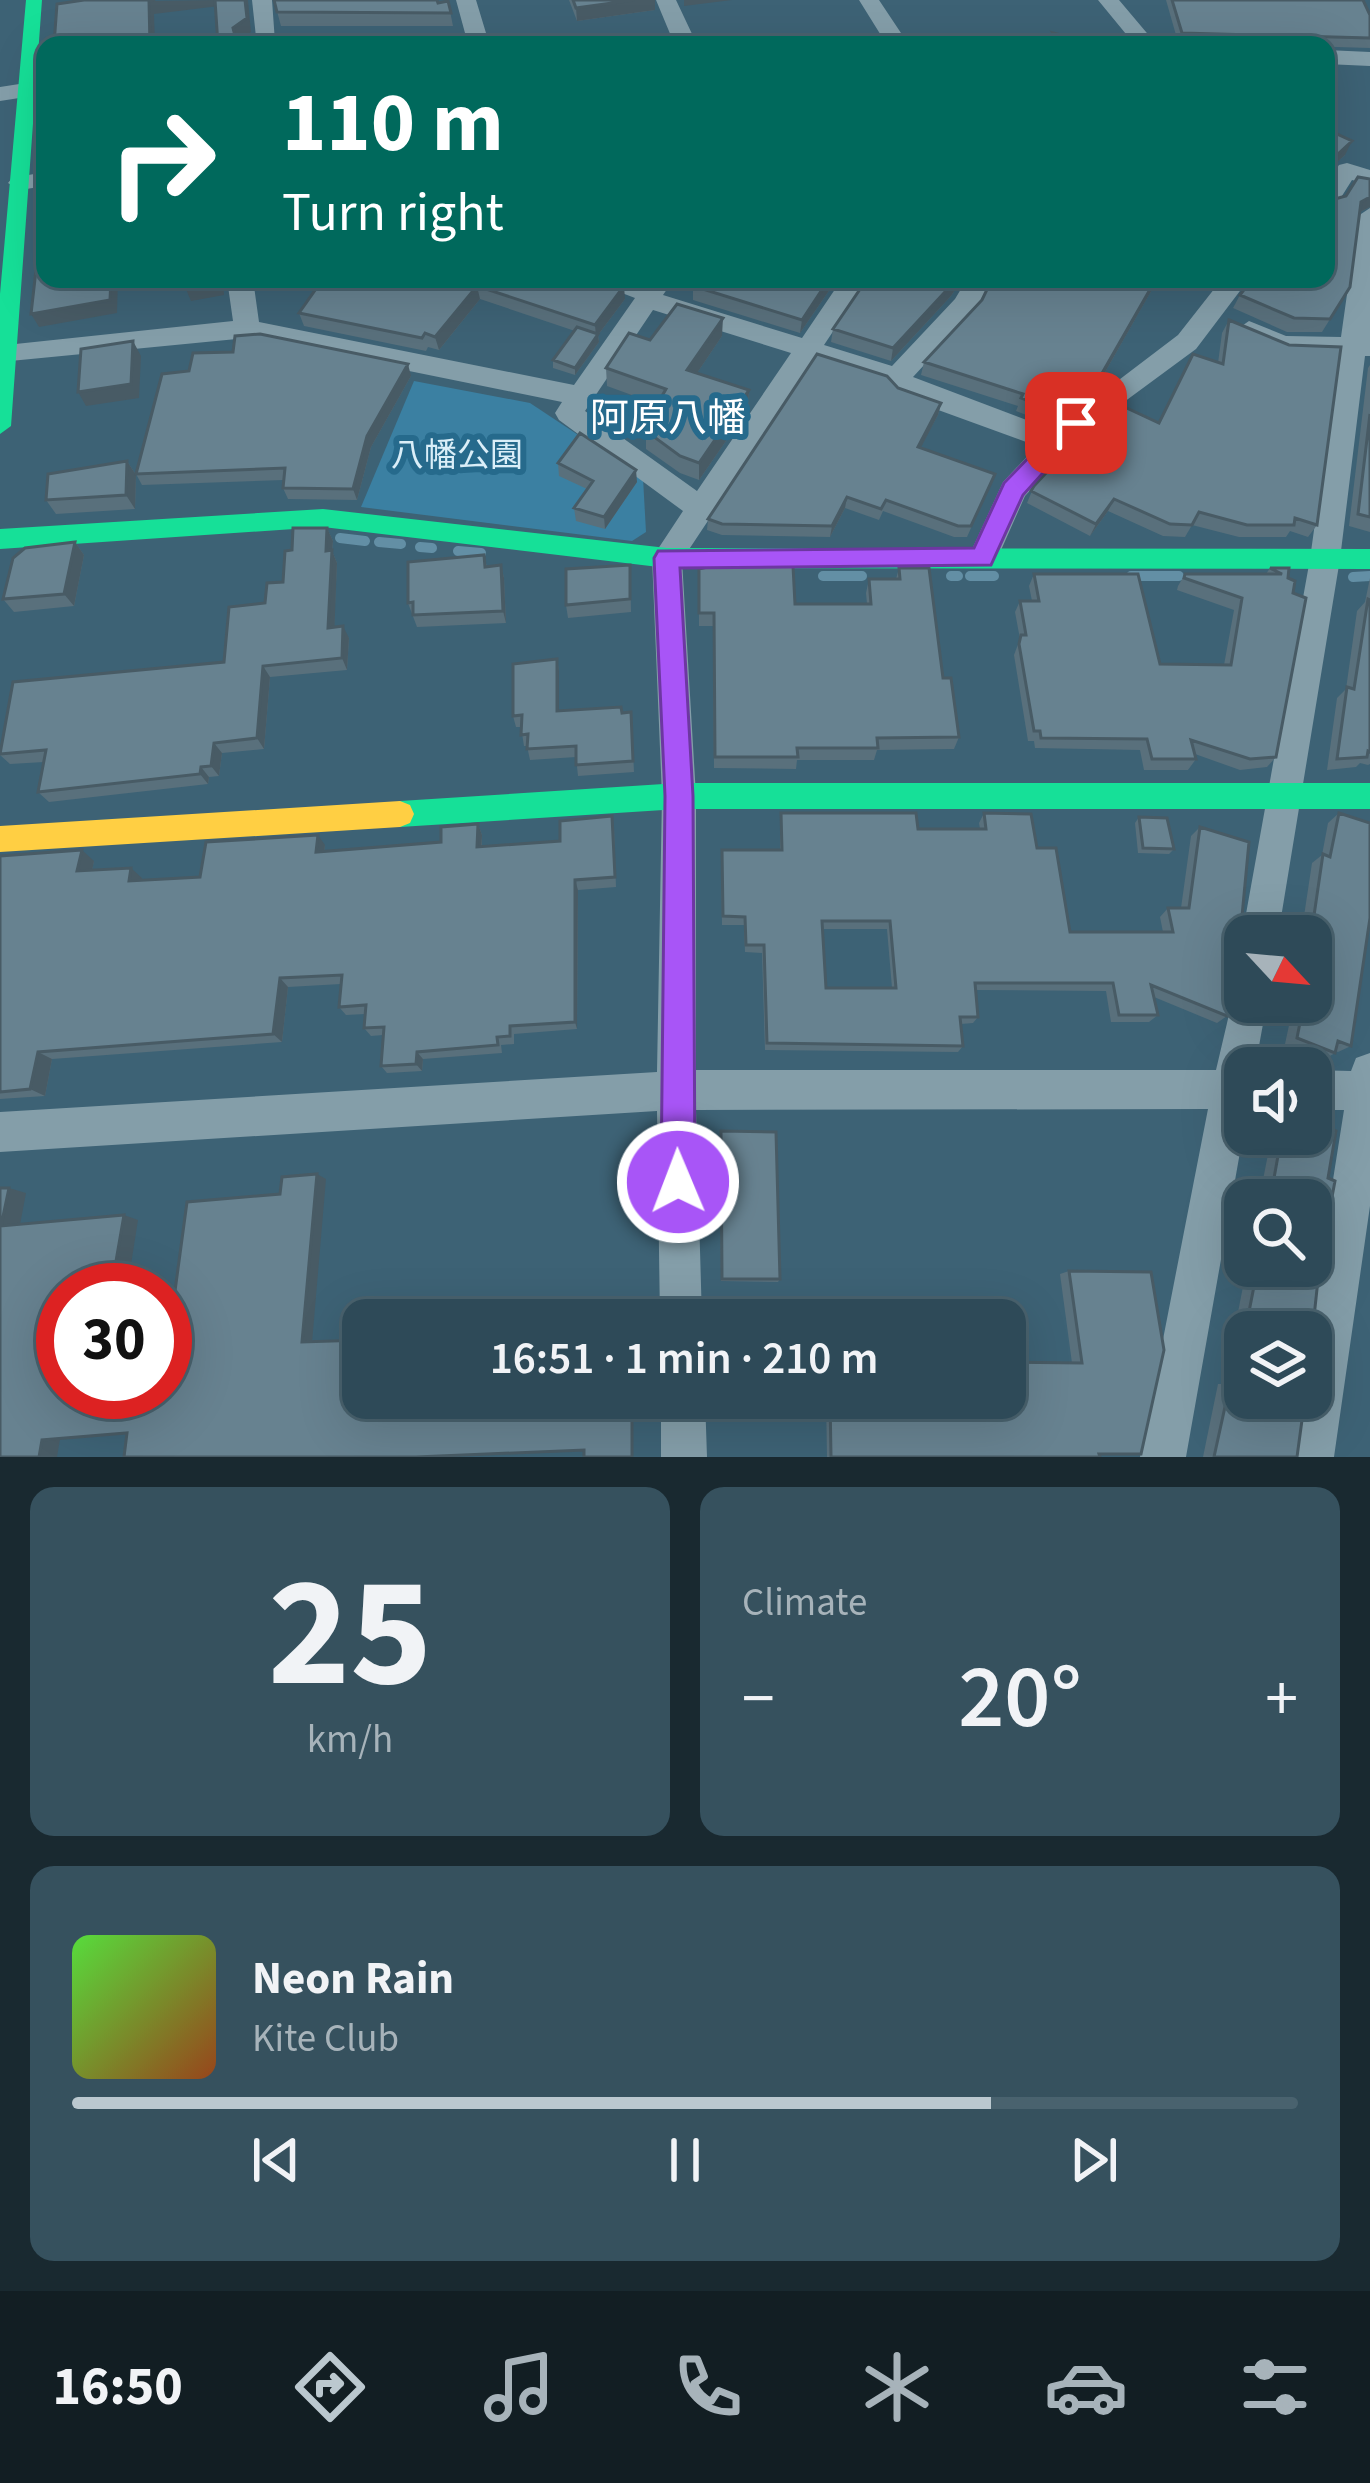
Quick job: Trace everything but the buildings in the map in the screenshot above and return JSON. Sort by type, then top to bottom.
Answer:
[{"type":"street","points":[[0,426],[34,0]]},
{"type":"street","points":[[262,0],[267,36]]},
{"type":"street","points":[[466,0],[477,36]]},
{"type":"street","points":[[666,0],[682,36]]},
{"type":"street","points":[[869,0],[892,36]]},
{"type":"street","points":[[1108,0],[1138,36]]},
{"type":"street","points":[[1335,57],[1370,59]]},
{"type":"street","points":[[1335,189],[1348,170],[1370,178]]},
{"type":"street","points":[[1264,915],[1361,346],[1370,216]]},
{"type":"street","points":[[241,288],[247,329]]},
{"type":"street","points":[[681,1299],[676,1090],[679,796],[667,558],[849,288]]},
{"type":"street","points":[[897,377],[965,305],[975,288]]},
{"type":"street","points":[[982,558],[1013,490],[1056,442],[1187,342],[1229,288]]},
{"type":"street","points":[[699,508],[569,413],[653,291],[807,350],[897,377],[907,388],[1056,442]]},
{"type":"street","points":[[1209,314],[1282,345],[1361,346]]},
{"type":"street","points":[[6,354],[247,329],[580,396]]},
{"type":"street","points":[[0,539],[323,518],[667,558],[1370,559]]},
{"type":"street","points":[[0,839],[679,796],[1370,796]]},
{"type":"street","points":[[1311,1457],[1369,1085],[1332,1088]]},
{"type":"street","points":[[0,1132],[676,1090],[1224,1089]]},
{"type":"street","points":[[1163,1457],[1225,1155]]},
{"type":"street","points":[[683,1419],[684,1457]]},
{"type":"green space","name":"八幡公園","points":[[414,381],[530,403],[643,478],[646,532],[632,541],[361,507]]},
{"type":"waterway","points":[[340,538],[365,541]]},
{"type":"waterway","points":[[379,542],[401,544]]},
{"type":"waterway","points":[[420,547],[432,548]]},
{"type":"waterway","points":[[458,551],[481,553]]},
{"type":"waterway","points":[[823,576],[862,576]]},
{"type":"waterway","points":[[951,576],[958,576]]},
{"type":"waterway","points":[[970,576],[994,576]]},
{"type":"waterway","points":[[1131,576],[1179,576]]},
{"type":"waterway","points":[[1353,577],[1370,576]]},
{"type":"traffic: fast","points":[[0,426],[34,0]]},
{"type":"traffic: fast","points":[[0,539],[323,518],[667,558],[1370,559]]},
{"type":"traffic: fast","points":[[400,814],[679,796],[1370,796]]},
{"type":"traffic: slow","points":[[0,839],[400,814]]},
{"type":"district","name":"阿原八幡","points":[[668,417]]},
{"type":"route","points":[[678,1182],[679,796],[667,558],[982,558],[1013,490],[1076,423]]}]
